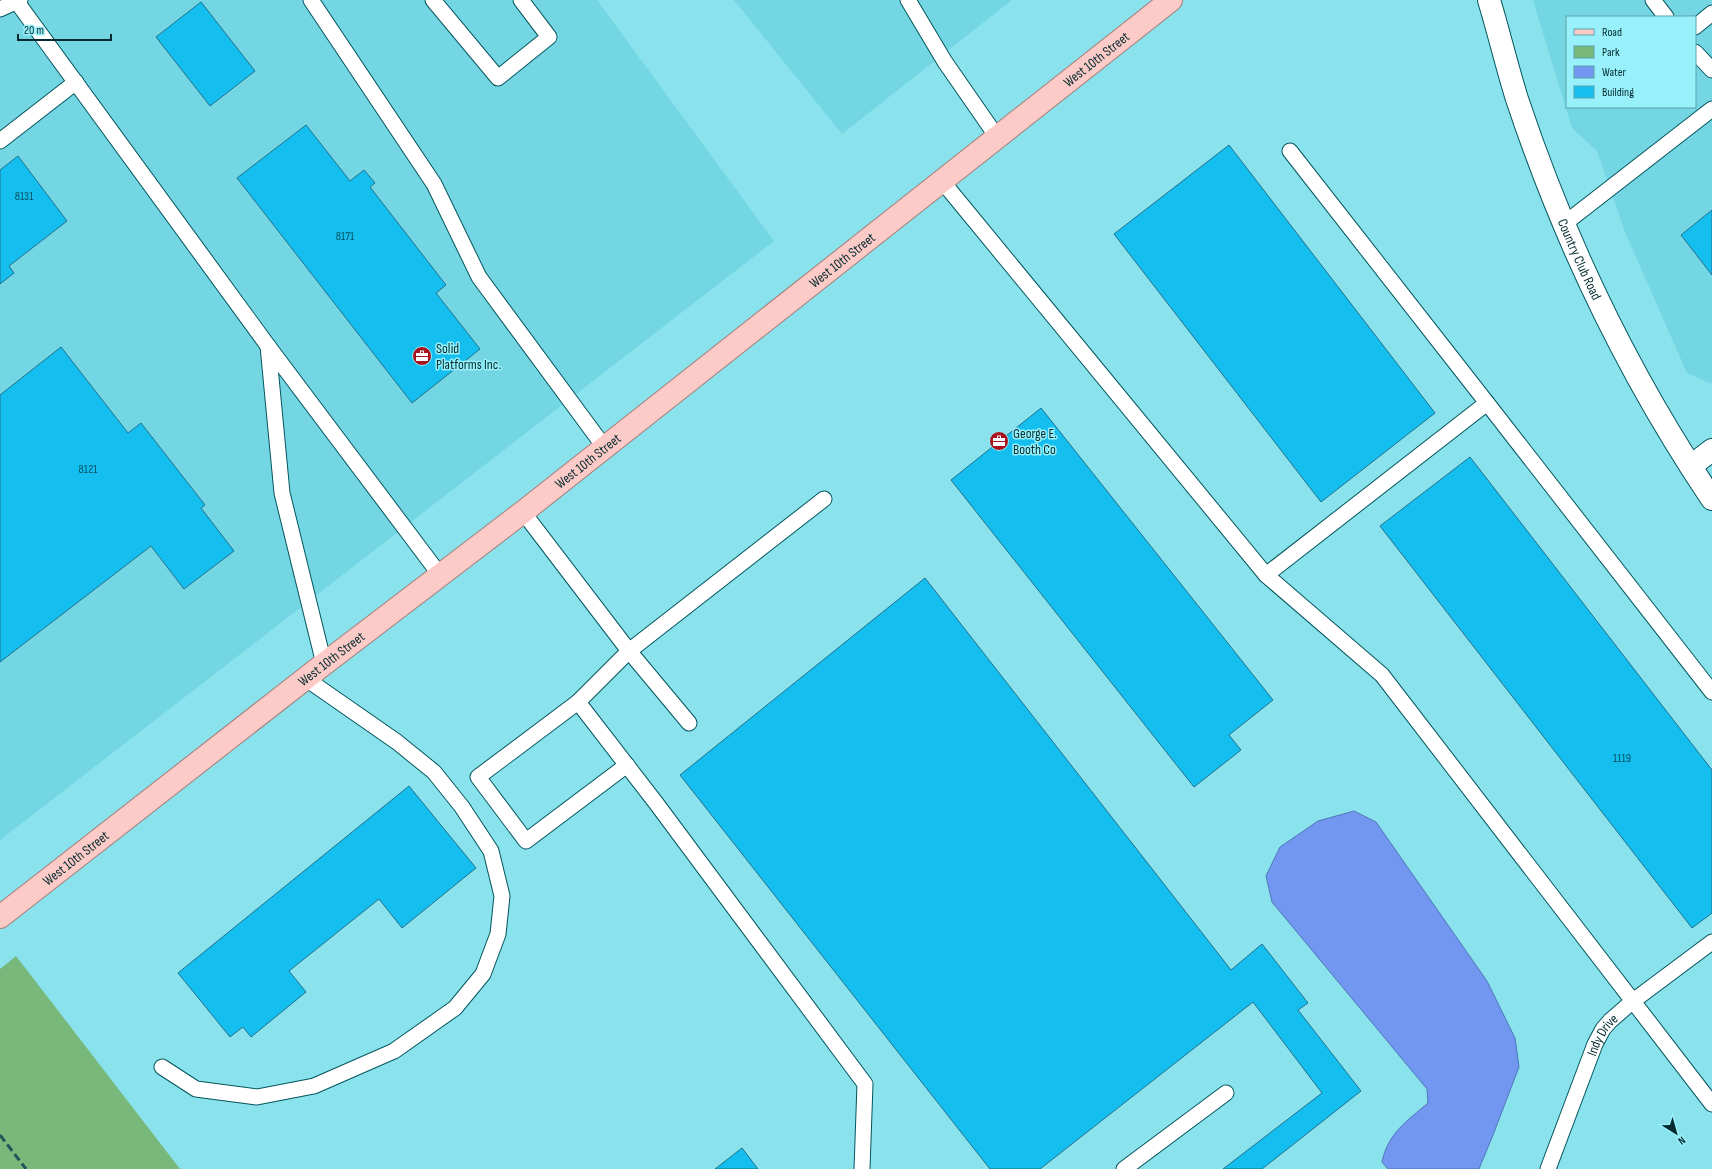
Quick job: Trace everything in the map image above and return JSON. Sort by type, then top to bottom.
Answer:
[{"type":"main road","name":"West 10th Street","points":[[0,916],[305,678],[605,448],[1171,0]]},
{"type":"main road","name":"Country Club Road","points":[[1489,0],[1517,98],[1564,224],[1606,317],[1629,361],[1712,499]]},
{"type":"main road","points":[[1691,466],[1712,450]]},
{"type":"lane","points":[[311,0],[434,184],[478,277],[605,448]]},
{"type":"lane","points":[[433,0],[498,78],[549,37],[521,0]]},
{"type":"lane","points":[[908,0],[945,62],[997,137]]},
{"type":"lane","points":[[1653,0],[1665,16]]},
{"type":"lane","points":[[0,9],[19,1],[268,346],[440,575]]},
{"type":"lane","points":[[1696,26],[1712,13]]},
{"type":"lane","points":[[1696,53],[1712,70]]},
{"type":"lane","points":[[0,141],[76,82]]},
{"type":"lane","points":[[1564,224],[1712,109]]},
{"type":"lane","points":[[1290,152],[1712,692]]},
{"type":"lane","points":[[942,181],[1266,575],[1382,675],[1712,1104]]},
{"type":"lane","points":[[268,346],[282,493],[324,664]]},
{"type":"lane","points":[[1266,575],[1487,403]]},
{"type":"lane","points":[[627,765],[526,841],[478,777],[578,702],[629,651],[824,499]]},
{"type":"lane","points":[[523,512],[629,651],[689,722]]},
{"type":"lane","points":[[162,1067],[196,1089],[257,1097],[314,1086],[394,1051],[455,1008],[483,974],[498,934],[502,896],[491,851],[462,807],[434,772],[397,742],[305,678]]},
{"type":"lane","points":[[578,702],[866,1084],[862,1169]]},
{"type":"lane","name":"Indy Drive","points":[[1548,1169],[1594,1044],[1603,1029],[1633,1001],[1712,942]]},
{"type":"lane","points":[[1124,1169],[1226,1093]]},
{"type":"shaded area","points":[[0,0],[597,0],[774,241],[0,840]]},
{"type":"shaded area","points":[[734,0],[1012,0],[842,134]]},
{"type":"shaded area","points":[[1533,0],[1712,0],[1712,384],[1687,373],[1625,232],[1597,151],[1572,128]]},
{"type":"green space","points":[[16,956],[180,1169],[0,1169],[0,969]]},
{"type":"water","points":[[1354,811],[1376,822],[1487,981],[1515,1038],[1519,1067],[1479,1169],[1388,1169],[1382,1162],[1389,1143],[1399,1128],[1428,1103],[1427,1089],[1272,902],[1266,876],[1280,847],[1318,821]]},
{"type":"building","points":[[201,2],[255,71],[210,106],[156,37]]},
{"type":"building","points":[[306,125],[350,181],[364,170],[375,183],[370,187],[446,285],[436,293],[480,349],[412,403],[237,178]]},
{"type":"building","points":[[1229,145],[1435,413],[1321,502],[1114,234]]},
{"type":"building","points":[[18,156],[67,221],[9,266],[14,273],[0,284],[0,170]]},
{"type":"building","points":[[1712,210],[1712,275],[1681,235]]},
{"type":"building","points":[[61,347],[128,433],[141,423],[205,505],[201,508],[234,551],[184,589],[151,546],[0,662],[0,395]]},
{"type":"building","points":[[1041,408],[1273,700],[1229,735],[1241,750],[1194,787],[951,480]]},
{"type":"building","points":[[1470,457],[1712,770],[1712,913],[1692,928],[1380,526]]},
{"type":"building","points":[[925,578],[1231,970],[1262,944],[1308,1003],[1298,1010],[1361,1091],[1262,1169],[1223,1169],[1322,1093],[1253,1002],[1040,1169],[990,1169],[680,775]]},
{"type":"building","points":[[409,786],[476,868],[402,928],[379,899],[289,971],[306,992],[251,1037],[243,1027],[230,1037],[178,973]]},
{"type":"building","points":[[742,1148],[758,1169],[715,1169]]},
{"type":"railway","points":[[0,1135],[26,1169]]},
{"type":"place","name":"Solid Platforms Inc.","points":[[422,356]]},
{"type":"place","name":"George E. Booth Co","points":[[999,441]]}]
